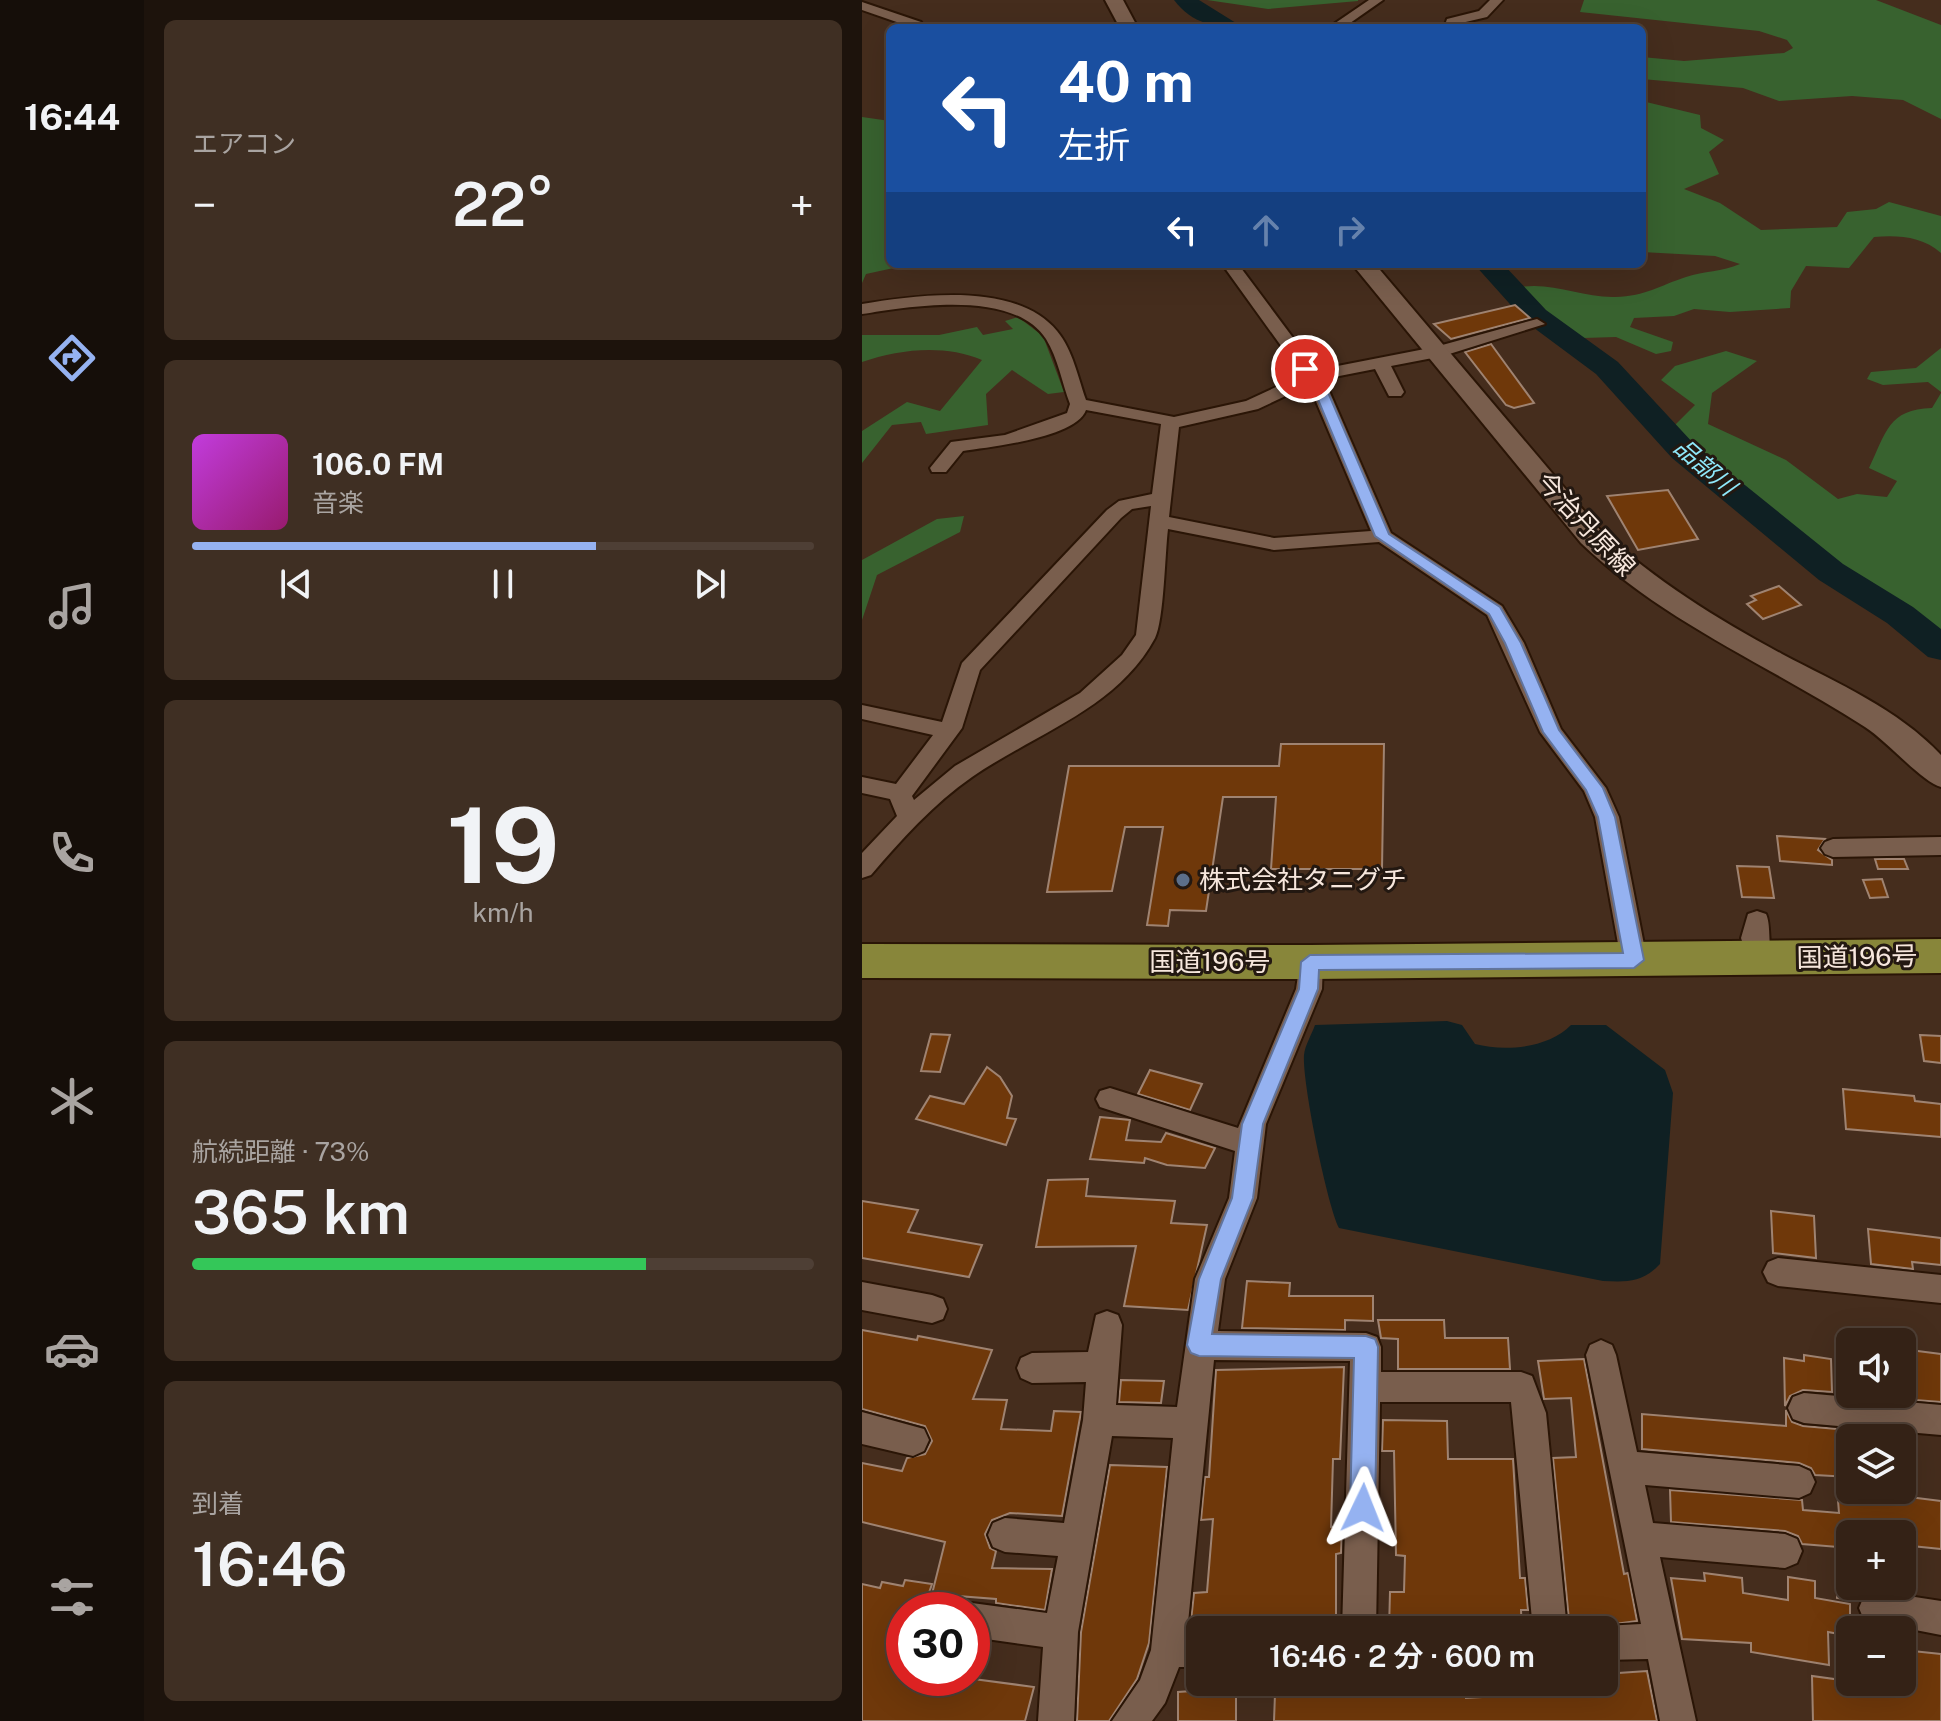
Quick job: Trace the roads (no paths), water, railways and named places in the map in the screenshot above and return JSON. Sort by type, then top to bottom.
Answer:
[{"type":"highway","name":"国道196号","points":[[862,988],[1309,976],[1634,960],[1758,940],[1941,956]]},
{"type":"highway","name":"国道196号","points":[[862,961],[1309,976],[1941,983]]},
{"type":"main road","points":[[1114,0],[1127,24]]},
{"type":"main road","name":"今治丹原線","points":[[1366,268],[1591,537],[1628,574],[1677,609],[1879,720],[1939,772]]},
{"type":"street","points":[[1340,24],[1377,0]]},
{"type":"street","points":[[1451,24],[1483,14],[1497,0]]},
{"type":"street","points":[[862,6],[914,24]]},
{"type":"street","points":[[1233,268],[1305,369],[1314,376],[1383,536],[1495,611],[1513,643],[1551,732],[1594,788],[1607,817],[1634,960]]},
{"type":"street","points":[[862,309],[905,301],[981,301],[1022,312],[1051,334],[1079,404],[1075,416],[1055,426],[1006,440],[957,446],[939,468]]},
{"type":"street","points":[[1170,423],[1252,405],[1314,376],[1437,352],[1537,324]]},
{"type":"street","points":[[1381,363],[1395,392]]},
{"type":"street","points":[[1079,404],[1165,418],[1170,423]]},
{"type":"street","points":[[862,869],[909,817],[965,770],[1089,698],[1133,660],[1146,635],[1170,423]]},
{"type":"street","points":[[902,793],[947,732],[970,668],[1042,587],[1126,505],[1160,498]]},
{"type":"street","points":[[1158,521],[1274,544],[1383,536]]},
{"type":"street","points":[[862,712],[923,723],[947,732]]},
{"type":"street","points":[[862,785],[902,793]]},
{"type":"street","points":[[902,793],[909,817]]},
{"type":"street","points":[[1833,848],[1941,846]]},
{"type":"street","points":[[1130,1721],[1184,1650],[1190,1423],[1210,1279],[1243,1198],[1252,1124],[1309,976]]},
{"type":"street","points":[[1110,1099],[1250,1144]]},
{"type":"street","points":[[1778,1272],[1941,1289]]},
{"type":"street","points":[[862,1296],[932,1309]]},
{"type":"street","points":[[1056,1721],[1061,1632],[1099,1420],[1107,1325]]},
{"type":"street","points":[[1199,1345],[1366,1347],[1359,1616]]},
{"type":"street","points":[[1601,1355],[1678,1721]]},
{"type":"street","points":[[1032,1368],[1102,1367]]},
{"type":"street","points":[[1366,1387],[1521,1387],[1530,1413],[1549,1616]]},
{"type":"street","points":[[1804,1408],[1941,1420]]},
{"type":"street","points":[[1099,1420],[1190,1423]]},
{"type":"street","points":[[862,1428],[913,1440]]},
{"type":"street","points":[[1623,1467],[1799,1482]]},
{"type":"street","points":[[1005,1535],[1077,1541]]},
{"type":"street","points":[[1638,1538],[1785,1551]]},
{"type":"street","points":[[1876,1608],[1941,1618]]},
{"type":"street","points":[[990,1622],[1061,1632]]},
{"type":"street","points":[[1618,1643],[1662,1641]]},
{"type":"waterway","name":"品部川","points":[[1185,0],[1203,14],[1224,24]]},
{"type":"waterway","name":"品部川","points":[[1492,268],[1536,316],[1607,368],[1683,451],[1831,572],[1900,615],[1941,648]]},
{"type":"place","name":"株式会社タニグチ","points":[[1183,880]]}]
